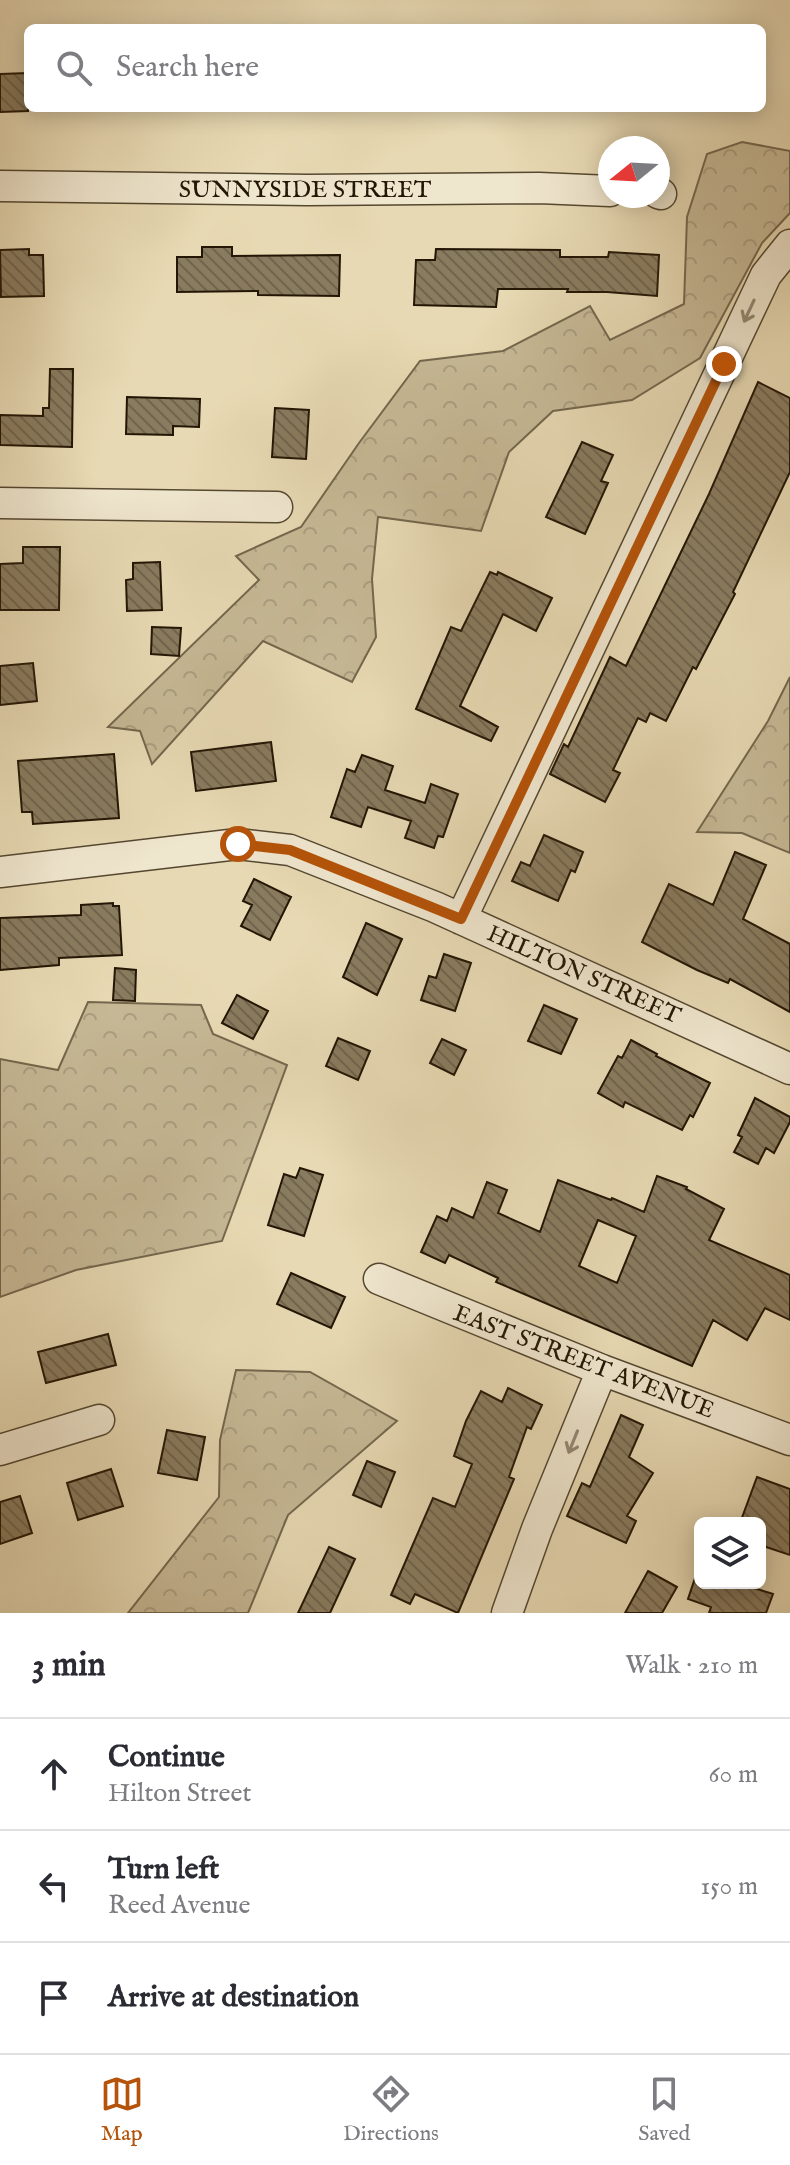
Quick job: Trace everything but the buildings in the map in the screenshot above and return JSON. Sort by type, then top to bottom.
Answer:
[{"type":"street","name":"SUNNYSIDE STREET","points":[[0,186],[598,190]]},
{"type":"street","points":[[461,919],[766,275],[790,245]]},
{"type":"street","points":[[0,503],[277,507]]},
{"type":"street","name":"HILTON STREET","points":[[0,872],[238,844],[290,850],[461,919],[790,1069]]},
{"type":"street","name":"EAST STREET AVENUE","points":[[379,1279],[602,1370],[790,1440]]},
{"type":"street","points":[[507,1613],[537,1529],[602,1370]]},
{"type":"street","points":[[0,1450],[99,1420]]},
{"type":"green space","points":[[742,142],[790,151],[790,213],[762,243],[700,358],[632,400],[553,411],[509,452],[481,531],[378,517],[372,579],[376,637],[352,682],[263,641],[152,764],[140,731],[108,727],[259,580],[236,556],[301,527],[420,361],[503,351],[590,306],[610,340],[684,304],[687,217],[707,154]]},
{"type":"green space","points":[[790,677],[790,853],[742,833],[697,832],[768,721]]},
{"type":"green space","points":[[88,1002],[201,1005],[213,1034],[287,1065],[222,1241],[76,1270],[0,1297],[0,1059],[58,1070]]},
{"type":"green space","points":[[236,1370],[310,1372],[397,1421],[288,1515],[248,1613],[128,1613],[219,1497],[220,1440]]},
{"type":"route","points":[[238,844],[290,850],[461,919],[724,364]]}]
